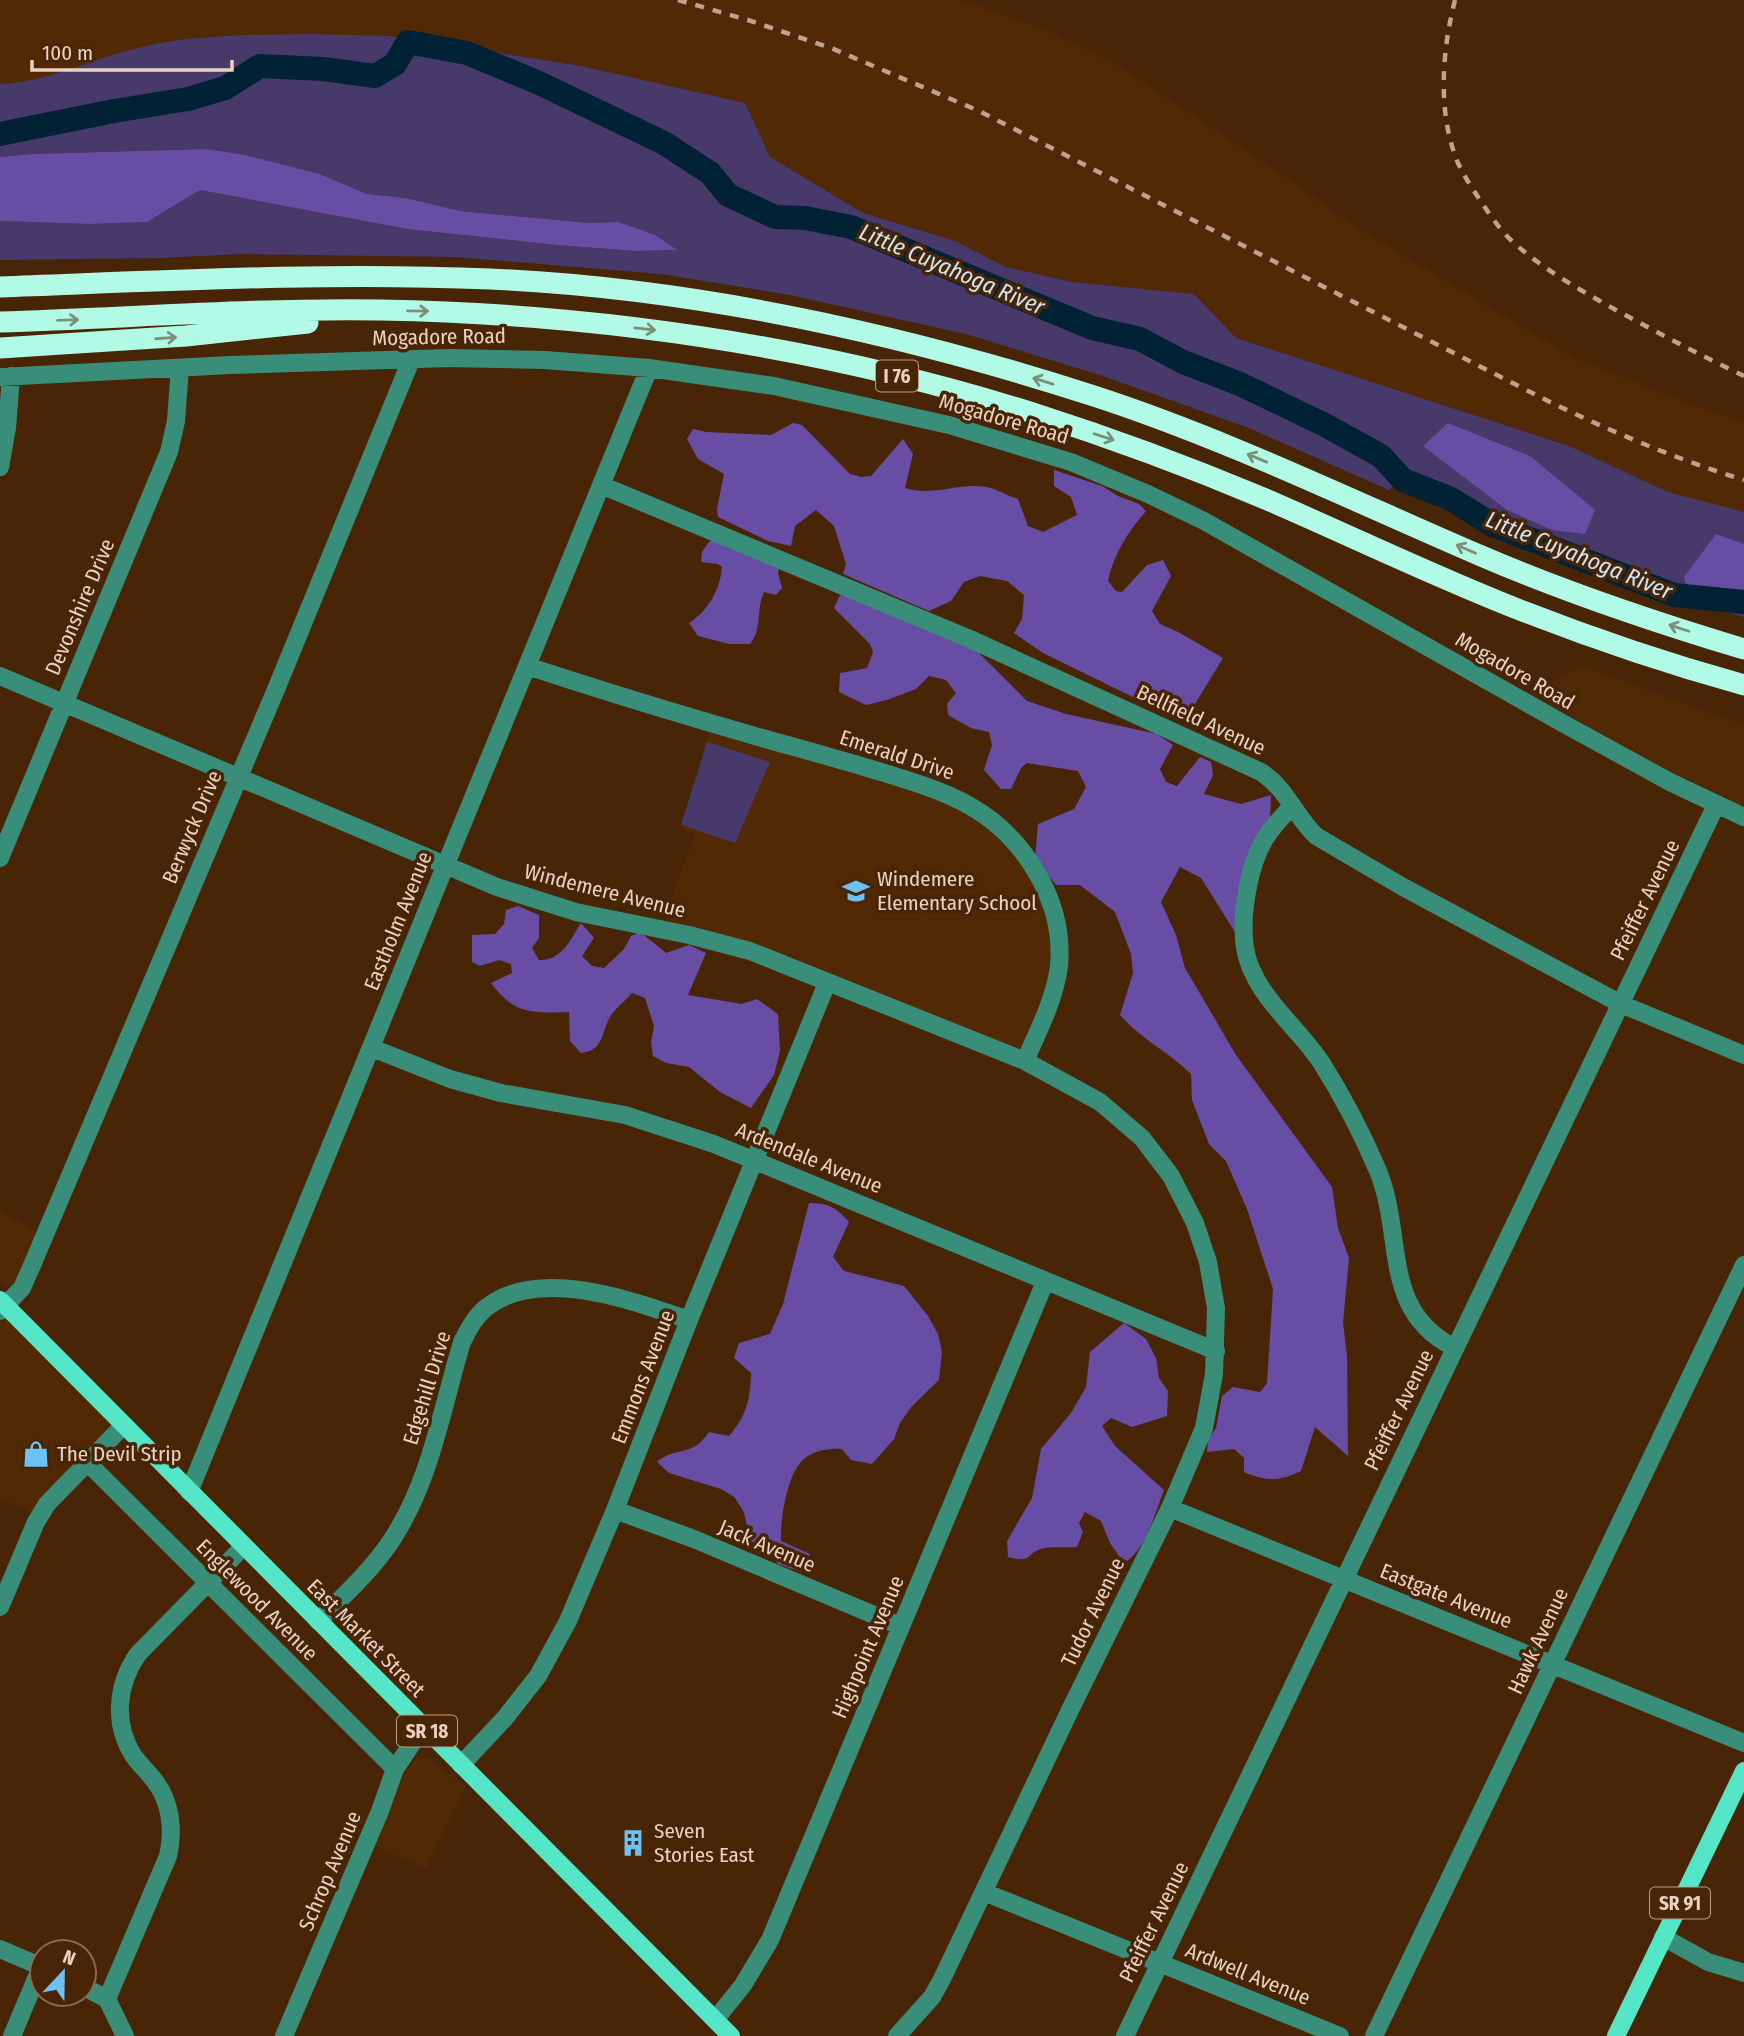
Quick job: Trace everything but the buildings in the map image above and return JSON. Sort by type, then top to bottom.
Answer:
[{"type":"highway","name":"I 76","points":[[0,287],[368,276],[495,279],[704,302],[850,329],[964,357],[1095,396],[1218,441],[1483,557],[1573,593],[1744,649]]},
{"type":"highway","points":[[0,279],[101,284]]},
{"type":"highway","points":[[0,348],[241,332],[375,310]]},
{"type":"highway","name":"I 76","points":[[0,322],[375,310],[512,316],[659,331],[808,356],[895,375],[979,398],[1139,449],[1199,472],[1430,573],[1589,636],[1744,685]]},
{"type":"main road","name":"East Market Street","points":[[2,1306],[124,1425],[731,2036]]},
{"type":"main road","name":"SR 91","points":[[1616,2036],[1744,1771]]},
{"type":"street","name":"Mogadore Road","points":[[5,376],[411,360],[545,360],[649,368],[774,386],[878,408],[1019,445],[1119,481],[1242,541],[1566,726],[1744,817]]},
{"type":"street","name":"Berwyck Drive","points":[[2,1306],[22,1288],[33,1263],[411,360]]},
{"type":"street","name":"Devonshire Drive","points":[[0,858],[169,452],[176,421],[180,368]]},
{"type":"street","name":"Eastholm Avenue","points":[[189,1492],[649,368]]},
{"type":"street","points":[[0,467],[7,428],[5,376]]},
{"type":"street","name":"Bellfield Avenue","points":[[601,485],[970,639],[1261,772],[1277,783],[1306,827],[1316,836],[1403,887],[1621,1004],[1744,1055]]},
{"type":"street","name":"Emerald Drive","points":[[527,666],[920,784],[968,804],[994,822],[1032,864],[1051,900],[1058,924],[1060,947],[1056,979],[1048,1009],[1025,1061]]},
{"type":"street","name":"Windemere Avenue","points":[[0,676],[507,891],[576,912],[689,935],[750,951],[1025,1061],[1074,1086],[1118,1115],[1142,1138],[1175,1182]]},
{"type":"street","name":"Pfeiffer Avenue","points":[[1125,2036],[1716,805]]},
{"type":"street","points":[[1292,806],[1266,836],[1253,869],[1246,909],[1244,945],[1247,959],[1268,996],[1320,1060],[1352,1115],[1387,1197],[1402,1288],[1411,1309],[1426,1329],[1455,1348]]},
{"type":"street","name":"Emmons Avenue","points":[[461,1765],[519,1701],[549,1658],[568,1621],[827,983]]},
{"type":"street","name":"Ardendale Avenue","points":[[372,1048],[450,1079],[500,1093],[635,1118],[714,1144],[1216,1351]]},
{"type":"street","name":"Tudor Avenue","points":[[897,2036],[932,1997],[1170,1508],[1207,1418],[1216,1351],[1216,1308],[1208,1262],[1195,1223],[1175,1182]]},
{"type":"street","name":"Hawk Avenue","points":[[1374,2036],[1744,1265]]},
{"type":"street","name":"Highpoint Avenue","points":[[715,2020],[743,1985],[770,1940],[1045,1282]]},
{"type":"street","name":"Edgehill Drive","points":[[318,1620],[382,1554],[409,1510],[428,1462],[462,1342],[472,1324],[487,1307],[518,1292],[542,1288],[617,1297],[689,1320]]},
{"type":"street","points":[[0,1607],[36,1522],[47,1504],[124,1425]]},
{"type":"street","name":"Englewood Avenue","points":[[88,1463],[395,1769]]},
{"type":"street","name":"Eastgate Avenue","points":[[1170,1508],[1744,1743]]},
{"type":"street","name":"Jack Avenue","points":[[615,1510],[694,1539],[900,1626]]},
{"type":"street","points":[[107,1999],[168,1856],[172,1836],[169,1812],[162,1794],[128,1744],[120,1713],[121,1692],[127,1672],[138,1654],[244,1546]]},
{"type":"street","name":"Schrop Avenue","points":[[284,2036],[380,1811],[395,1769],[423,1727]]},
{"type":"street","name":"Ardwell Avenue","points":[[984,1892],[1340,2036]]},
{"type":"street","points":[[1663,1937],[1708,1962],[1744,1973]]},
{"type":"street","points":[[0,1948],[28,1961]]},
{"type":"street","points":[[98,1994],[107,1999],[125,2036]]},
{"type":"street","points":[[12,2036],[28,1999]]},
{"type":"shaded area","points":[[0,0],[961,0],[1049,31],[1122,67],[1288,178],[1342,218],[1573,357],[1687,403],[1744,422],[1744,512],[1668,492],[1569,446],[1236,338],[1194,294],[1072,282],[1006,267],[955,241],[863,213],[770,157],[745,103],[581,66],[390,36],[208,36],[134,49],[26,83],[0,84]]},
{"type":"shaded area","points":[[309,34],[390,36],[581,66],[745,103],[770,157],[863,213],[955,241],[1006,267],[1072,282],[1194,294],[1236,338],[1569,446],[1668,492],[1744,512],[1744,617],[1635,587],[1516,541],[1395,485],[1389,490],[1249,428],[1100,375],[966,334],[790,295],[661,274],[455,257],[241,254],[0,260],[0,221],[89,224],[147,222],[200,190],[407,229],[557,245],[635,251],[675,250],[618,222],[589,223],[460,211],[406,198],[367,194],[320,174],[245,155],[207,149],[0,157],[0,84],[51,75],[134,49],[177,40]]},
{"type":"shaded area","points":[[207,149],[245,155],[320,174],[367,194],[406,198],[460,211],[589,223],[618,222],[655,235],[677,250],[635,251],[557,245],[407,229],[200,190],[147,222],[89,224],[0,221],[0,157]]},
{"type":"shaded area","points":[[793,423],[802,425],[850,474],[861,477],[871,476],[903,439],[913,454],[905,488],[925,491],[966,486],[991,488],[1018,499],[1028,526],[1043,532],[1077,515],[1071,497],[1054,486],[1054,470],[1102,486],[1139,504],[1146,511],[1122,543],[1108,581],[1116,591],[1122,592],[1147,565],[1163,560],[1171,576],[1152,611],[1160,624],[1223,658],[1184,722],[1043,653],[1014,633],[1022,619],[1024,595],[1007,581],[980,576],[964,582],[951,601],[929,611],[843,574],[846,564],[834,526],[816,510],[795,526],[791,546],[768,541],[718,517],[724,474],[698,459],[687,439],[693,429],[771,435]]},
{"type":"shaded area","points":[[1448,423],[1530,456],[1595,510],[1585,534],[1552,530],[1507,510],[1423,446]]},
{"type":"shaded area","points":[[1716,534],[1744,544],[1744,613],[1690,600],[1684,577]]},
{"type":"shaded area","points":[[713,536],[780,565],[778,573],[782,588],[776,595],[764,592],[756,632],[750,644],[729,644],[698,636],[689,623],[707,606],[719,584],[722,567],[701,562],[702,552]]},
{"type":"shaded area","points":[[840,595],[857,598],[976,650],[1027,701],[1066,714],[1157,734],[1173,745],[1160,769],[1166,782],[1177,786],[1200,757],[1211,762],[1213,775],[1204,794],[1241,804],[1271,795],[1270,822],[1238,937],[1201,878],[1180,867],[1161,902],[1176,935],[1185,968],[1236,1055],[1332,1187],[1338,1228],[1349,1258],[1343,1323],[1347,1356],[1348,1456],[1315,1427],[1301,1471],[1286,1477],[1267,1479],[1244,1472],[1244,1458],[1234,1449],[1207,1452],[1208,1439],[1216,1428],[1222,1396],[1233,1387],[1260,1392],[1267,1383],[1273,1289],[1247,1209],[1226,1161],[1209,1144],[1192,1100],[1191,1074],[1120,1015],[1133,973],[1131,954],[1115,912],[1080,885],[1056,885],[1035,859],[1038,824],[1074,809],[1086,787],[1078,771],[1027,763],[1021,768],[1011,789],[1001,789],[984,770],[992,745],[989,732],[971,728],[948,715],[947,704],[956,693],[946,680],[929,676],[916,689],[866,705],[839,692],[840,673],[867,668],[873,652],[870,644],[834,608]]},
{"type":"shaded area","points":[[1583,666],[1744,725],[1744,806],[1665,768],[1528,692]]},
{"type":"shaded area","name":"Windemere Elementary School","points":[[709,731],[921,792],[960,808],[997,831],[1028,871],[1047,913],[1052,951],[1047,990],[1020,1051],[785,954],[669,922],[666,912],[695,834],[683,829]]},
{"type":"shaded area","points":[[707,742],[770,762],[735,843],[681,825]]},
{"type":"shaded area","points":[[518,906],[539,915],[539,938],[532,948],[539,960],[554,957],[559,953],[581,923],[594,938],[582,956],[592,966],[604,968],[624,949],[631,936],[640,932],[666,953],[689,945],[706,953],[688,995],[742,1004],[757,999],[778,1014],[780,1051],[774,1075],[751,1108],[720,1092],[689,1067],[666,1063],[653,1056],[651,1042],[654,1026],[645,998],[632,993],[608,1020],[599,1044],[581,1053],[570,1041],[569,1012],[535,1012],[516,1007],[508,1001],[491,983],[512,973],[511,964],[499,960],[480,966],[472,962],[472,935],[495,934],[504,924],[506,910]]},
{"type":"shaded area","points":[[809,1203],[831,1207],[849,1222],[833,1257],[844,1271],[904,1286],[928,1316],[938,1334],[942,1352],[939,1380],[912,1406],[900,1423],[894,1439],[872,1464],[851,1460],[842,1449],[837,1449],[814,1453],[799,1465],[786,1497],[781,1541],[810,1554],[801,1572],[778,1564],[763,1546],[750,1541],[744,1512],[734,1497],[721,1489],[669,1473],[657,1462],[670,1454],[690,1449],[709,1432],[729,1436],[740,1421],[748,1399],[751,1373],[734,1358],[739,1343],[770,1334],[783,1304]]},
{"type":"shaded area","points":[[0,1210],[41,1235],[15,1287],[4,1286],[0,1282]]},
{"type":"shaded area","points":[[0,1300],[124,1425],[40,1516],[0,1499]]},
{"type":"shaded area","points":[[1124,1323],[1146,1339],[1156,1358],[1159,1378],[1168,1391],[1167,1416],[1132,1427],[1111,1418],[1102,1426],[1115,1446],[1164,1490],[1144,1540],[1124,1563],[1110,1543],[1101,1521],[1085,1512],[1079,1523],[1083,1532],[1077,1547],[1045,1548],[1025,1559],[1008,1557],[1007,1541],[1032,1498],[1041,1449],[1071,1413],[1086,1387],[1090,1352]]},
{"type":"shaded area","points":[[417,1758],[429,1758],[466,1786],[426,1869],[375,1846],[405,1774]]},
{"type":"waterway","name":"Little Cuyahoga River","points":[[0,134],[188,99],[225,88],[260,66],[323,69],[375,76],[395,64],[408,42],[467,53],[539,83],[664,143],[710,173],[728,195],[775,217],[805,218],[851,227],[1092,328],[1140,339],[1183,362],[1240,384],[1325,425],[1381,456],[1403,480],[1451,499],[1493,525],[1674,595],[1744,602]]},
{"type":"railway","points":[[678,0],[831,48],[979,111],[1548,401],[1644,444],[1744,480]]},
{"type":"railway","points":[[1455,0],[1445,61],[1444,103],[1447,124],[1460,168],[1495,222],[1525,252],[1563,279],[1648,327],[1744,376]]},
{"type":"place","name":"Windemere Elementary School","points":[[856,891]]},
{"type":"place","name":"The Devil Strip","points":[[36,1454]]},
{"type":"place","name":"Seven Stories East","points":[[633,1843]]}]
